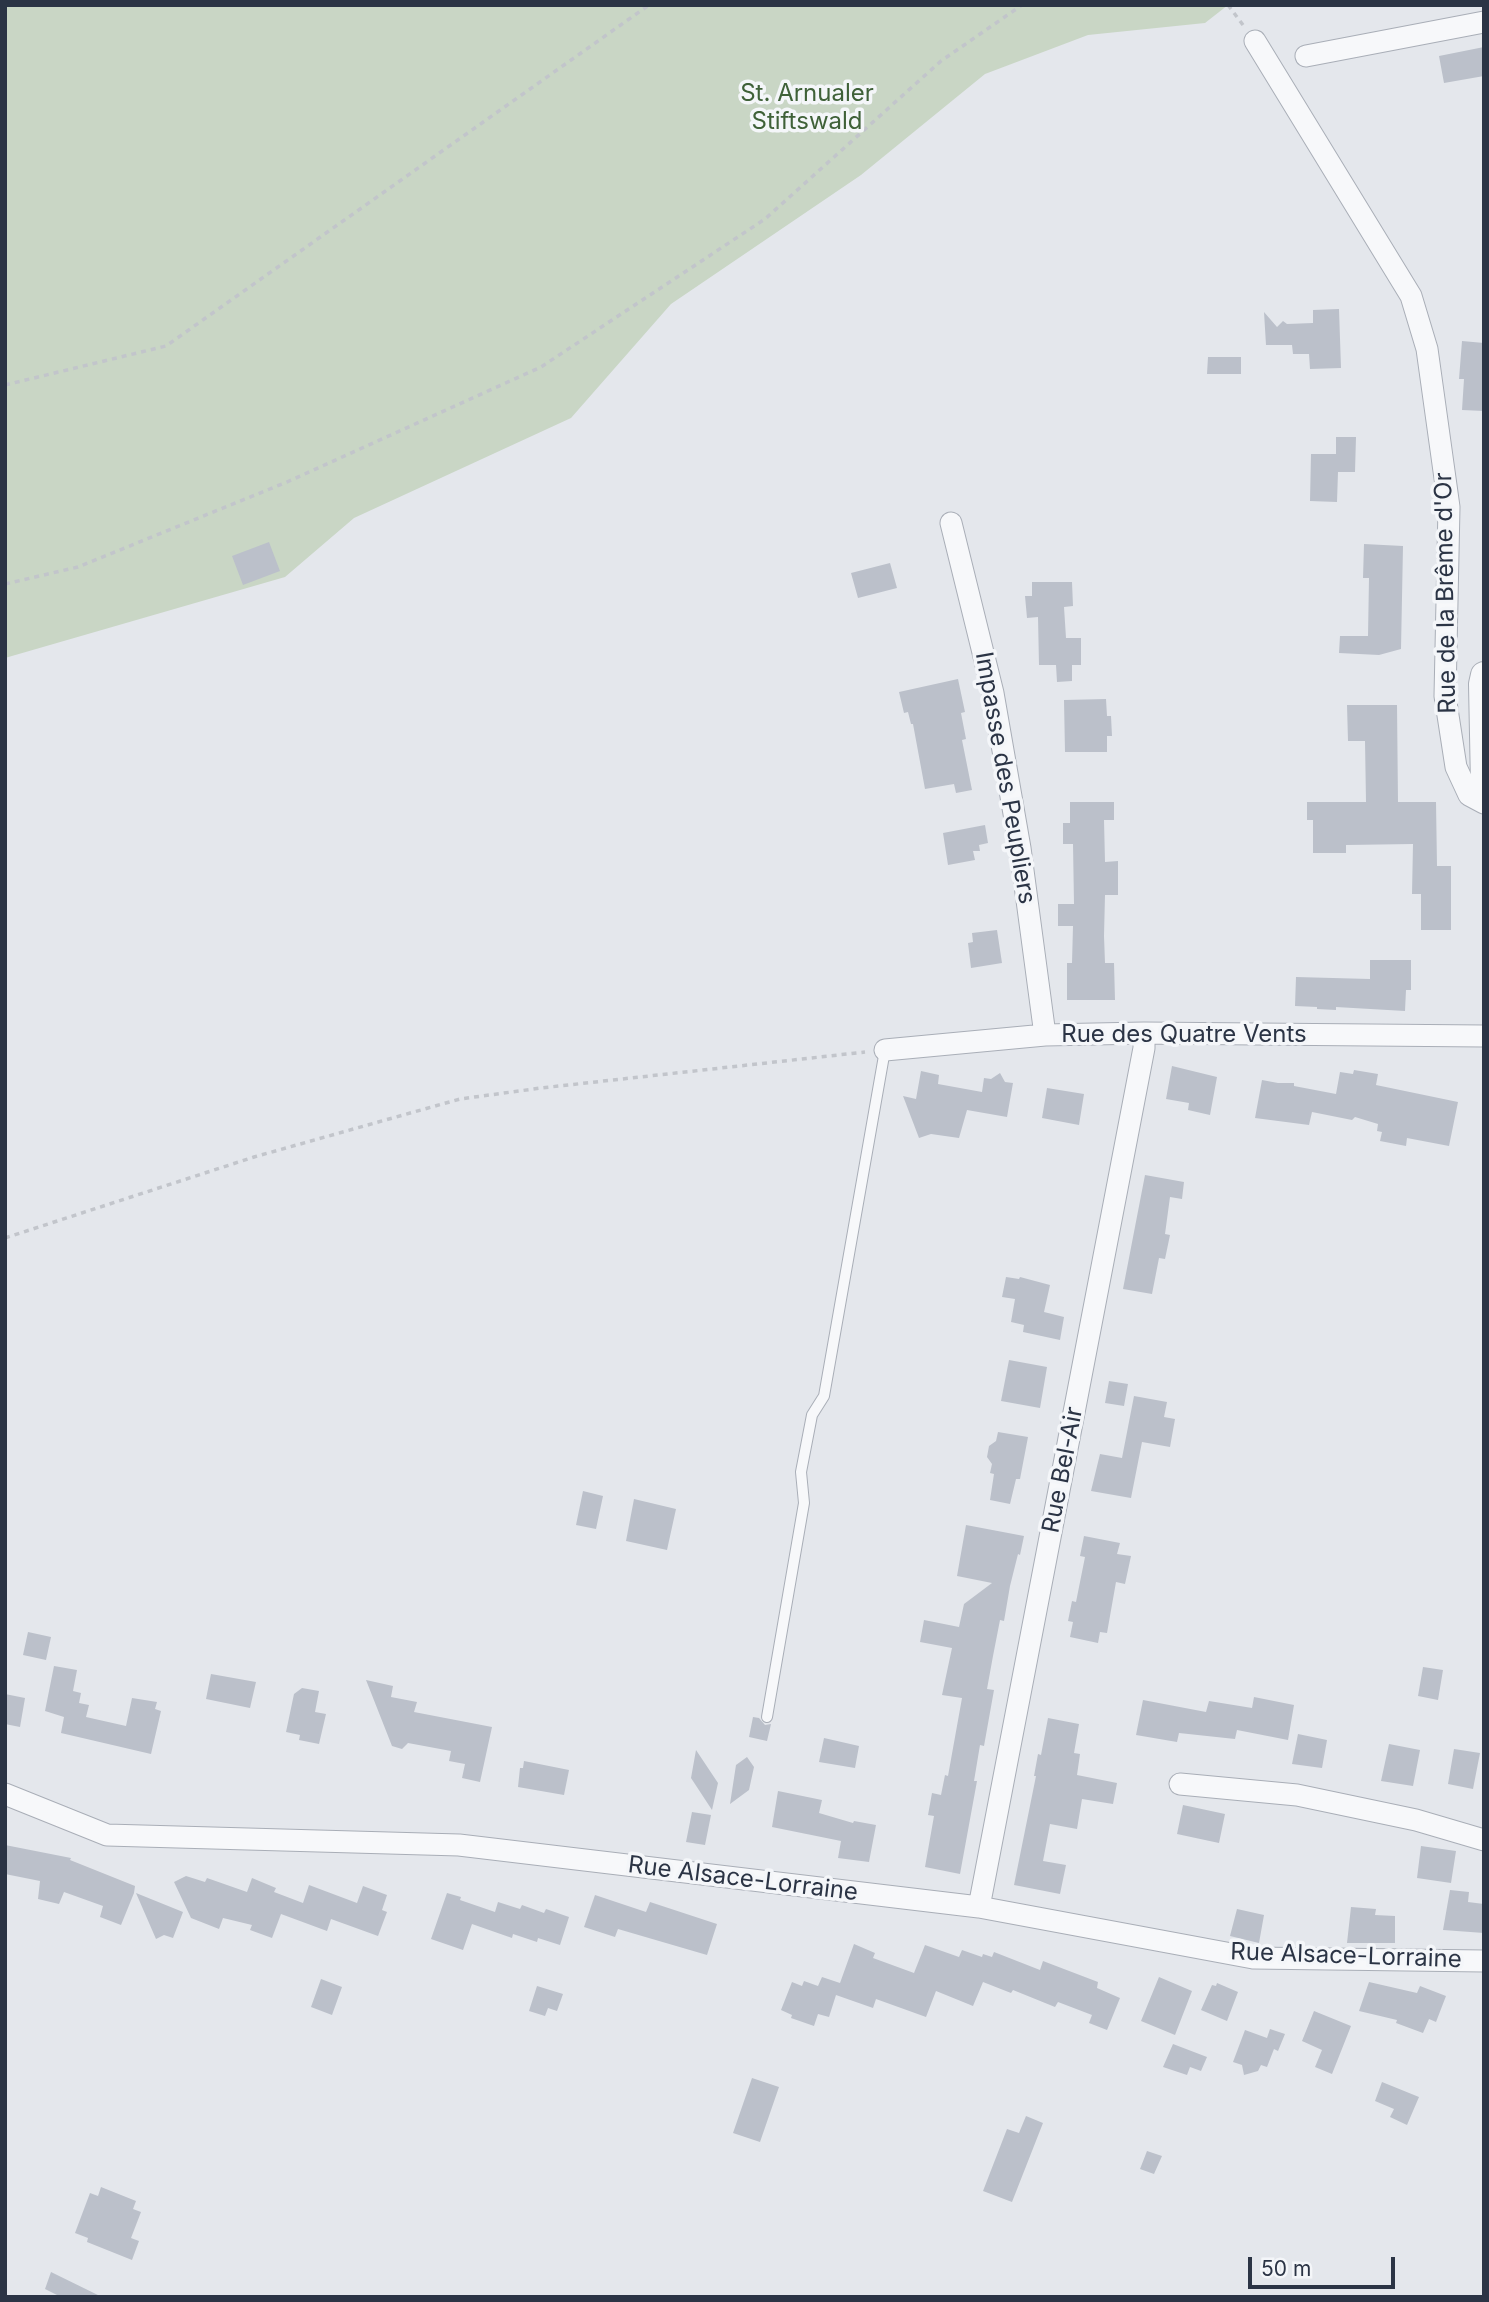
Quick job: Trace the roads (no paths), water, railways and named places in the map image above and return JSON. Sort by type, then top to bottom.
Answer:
[{"type":"street","points":[[1306,57],[1484,22]]},
{"type":"street","name":"Rue de la Brême d'Or","points":[[1255,41],[1411,296],[1415,309],[1427,349],[1449,507],[1445,696],[1456,768],[1469,795],[1484,803]]},
{"type":"street","name":"Impasse des Peupliers","points":[[951,523],[993,693],[1020,848],[1045,1035]]},
{"type":"street","points":[[1484,675],[1484,785]]},
{"type":"street","name":"Rue des Quatre Vents","points":[[885,1050],[1045,1035],[1144,1033],[1484,1036]]},
{"type":"street","name":"Rue Bel-Air","points":[[979,1907],[1144,1048],[1144,1033]]},
{"type":"street","points":[[1180,1784],[1297,1795],[1416,1820],[1484,1840]]},
{"type":"street","name":"Rue Alsace-Lorraine","points":[[5,1794],[107,1835],[458,1845],[979,1907],[1253,1958],[1484,1961]]},
{"type":"lane","points":[[767,1717],[804,1503],[801,1472],[812,1415],[824,1396],[885,1050]]},
{"type":"park label","name":"St. Arnualer Stiftswald","points":[[807,108]]}]
